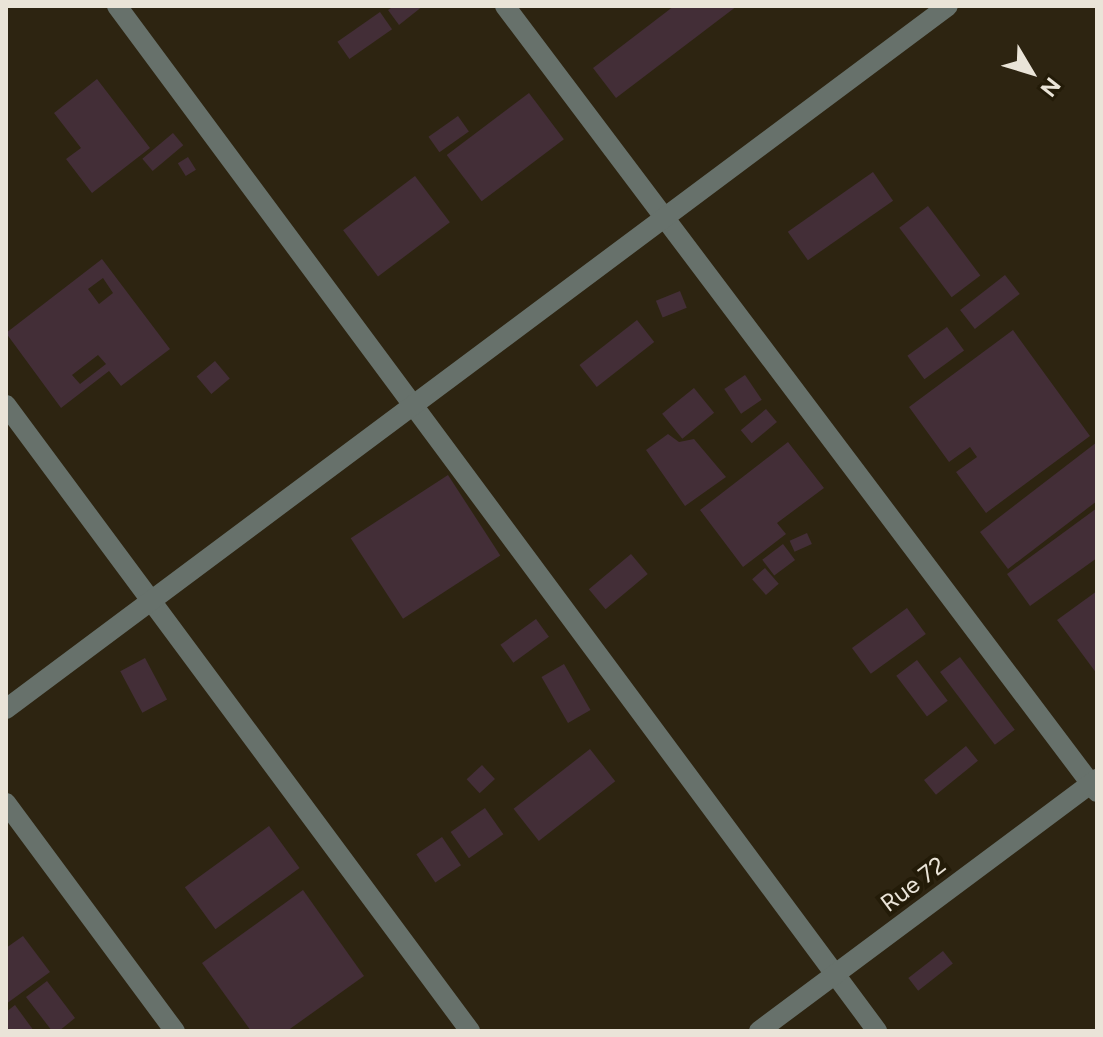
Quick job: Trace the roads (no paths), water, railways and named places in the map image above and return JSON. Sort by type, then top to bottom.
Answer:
[{"type":"street","points":[[117,6],[877,1031]]},
{"type":"street","points":[[505,6],[1095,785]]},
{"type":"street","points":[[6,709],[948,6]]},
{"type":"street","points":[[6,405],[470,1031]]},
{"type":"street","name":"Rue 72","points":[[759,1031],[1095,785]]},
{"type":"street","points":[[6,803],[175,1031]]}]
